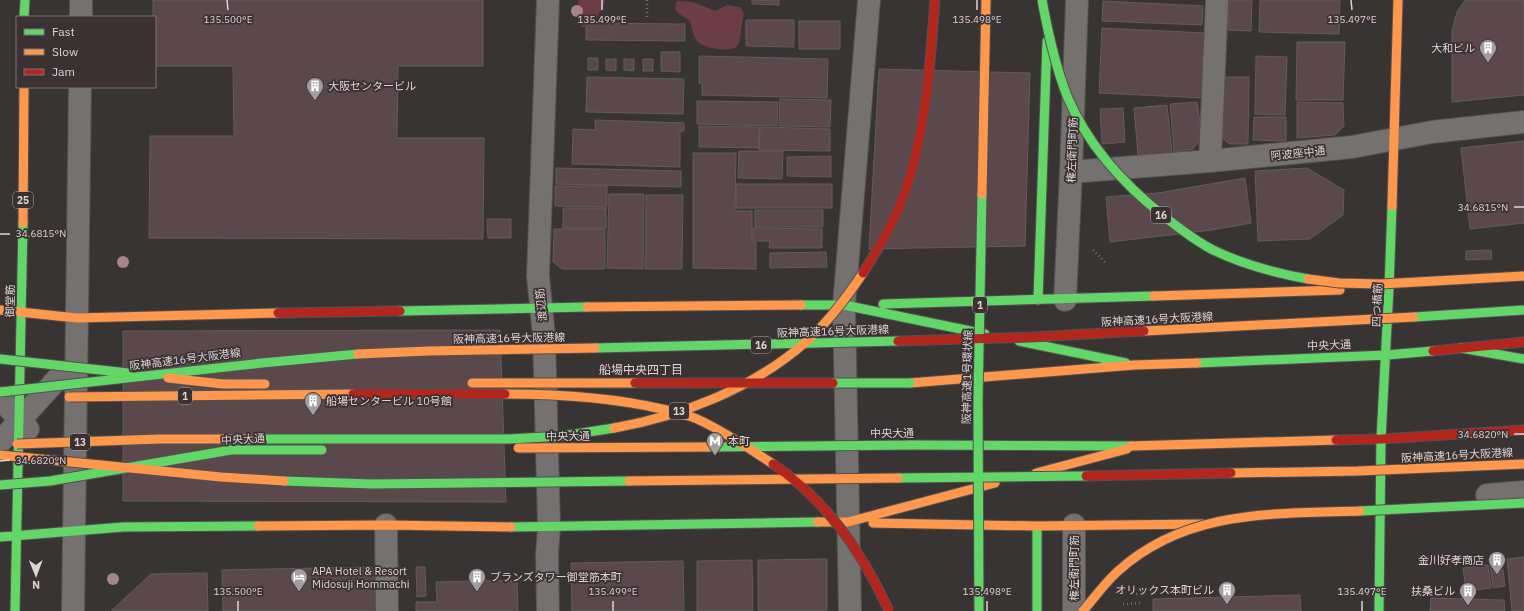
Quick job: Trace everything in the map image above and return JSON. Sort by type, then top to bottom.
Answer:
[{"type":"main road","points":[[24,16],[25,0]]},
{"type":"main road","name":"13","points":[[0,444],[160,439],[468,440],[536,438],[588,433],[639,423],[689,408],[731,390],[764,372],[797,349],[826,322],[853,288],[880,247],[903,195],[918,143],[929,80],[935,0]]},
{"type":"main road","name":"阪神高速1号環状線","points":[[979,611],[978,401],[986,0]]},
{"type":"main road","name":"16","points":[[1042,0],[1050,48],[1063,86],[1079,123],[1099,153],[1124,183],[1154,210],[1182,231],[1219,253],[1258,267],[1312,280],[1350,284],[1398,283],[1524,276]]},
{"type":"main road","points":[[1038,300],[1048,0]]},
{"type":"main road","name":"四つ橋筋","points":[[1379,611],[1376,522],[1387,355],[1398,0]]},
{"type":"main road","name":"御堂筋","points":[[15,611],[22,312],[24,88]]},
{"type":"main road","points":[[844,305],[1065,300],[1389,288]]},
{"type":"main road","name":"中央大通","points":[[0,310],[77,318],[542,308],[844,305],[1134,365]]},
{"type":"main road","name":"阪神高速16号大阪港線","points":[[0,392],[301,359],[370,353],[1032,337],[1315,323],[1524,310]]},
{"type":"main road","name":"中央大通","points":[[459,383],[910,383],[1134,365],[1387,355],[1524,342]]},
{"type":"main road","points":[[1461,348],[1524,359]]},
{"type":"main road","points":[[0,358],[223,384],[278,384]]},
{"type":"main road","name":"1","points":[[0,398],[370,394],[560,395],[611,399],[654,407],[700,420],[738,440],[807,491],[832,516],[856,549],[878,586],[889,611]]},
{"type":"main road","name":"中央大通","points":[[487,448],[911,445],[1138,446],[1381,439],[1524,430]]},
{"type":"main road","name":"中央大通","points":[[0,537],[102,528],[386,526],[549,527],[848,522],[1138,446]]},
{"type":"main road","name":"中央大通","points":[[0,485],[50,481],[231,450],[335,449]]},
{"type":"main road","name":"阪神高速16号大阪港線","points":[[0,455],[34,457],[222,477],[298,482],[372,484],[1036,477],[1358,471],[1524,464]]},
{"type":"main road","points":[[1083,611],[1100,590],[1117,573],[1137,557],[1174,536],[1216,521],[1266,515],[1391,511],[1524,502]]},
{"type":"main road","points":[[848,522],[1036,526],[1286,523]]},
{"type":"main road","points":[[1036,526],[1037,611]]},
{"type":"street","points":[[81,0],[81,16]]},
{"type":"street","name":"渡辺筋","points":[[548,0],[538,276],[544,336],[549,527],[547,554],[548,611]]},
{"type":"street","points":[[850,611],[844,305],[869,0]]},
{"type":"street","name":"権左衛門町筋","points":[[1065,300],[1077,0]]},
{"type":"street","points":[[1210,161],[1217,0]]},
{"type":"street","points":[[73,611],[80,88]]},
{"type":"street","name":"阿波座中通","points":[[1071,172],[1210,161],[1352,147],[1432,132],[1524,122]]},
{"type":"street","points":[[1389,288],[1524,276]]},
{"type":"street","points":[[0,444],[19,420],[77,358]]},
{"type":"street","points":[[0,398],[75,481]]},
{"type":"street","points":[[1376,522],[1462,498],[1524,492]]},
{"type":"street","name":"権左衛門町筋","points":[[1074,525],[1074,611]]},
{"type":"street","points":[[386,526],[387,611]]},
{"type":"path","points":[[646,0],[647,17]]},
{"type":"shaded area","points":[[578,0],[605,0],[602,9],[597,16],[582,28],[580,21]]},
{"type":"shaded area","points":[[677,1],[693,2],[715,11],[727,5],[740,7],[744,15],[738,45],[732,49],[722,50],[705,46],[698,42],[695,38],[690,21],[678,13],[675,9]]},
{"type":"building","name":"大阪センタービル","points":[[153,0],[483,0],[483,66],[398,66],[397,138],[484,138],[483,239],[149,238],[150,136],[234,136],[233,66],[156,66],[156,16],[153,16]]},
{"type":"building","points":[[752,0],[779,0],[779,5],[752,4]]},
{"type":"building","points":[[1229,0],[1252,0],[1251,31],[1228,30]]},
{"type":"building","points":[[1260,0],[1340,0],[1339,34],[1259,32]]},
{"type":"building","name":"大和ビル","points":[[1465,0],[1524,0],[1524,95],[1452,102],[1452,31],[1457,12]]},
{"type":"building","points":[[1103,1],[1203,6],[1202,25],[1102,21]]},
{"type":"building","points":[[746,20],[794,20],[794,47],[746,46]]},
{"type":"building","points":[[799,21],[840,21],[840,49],[799,49]]},
{"type":"building","points":[[586,23],[685,24],[685,41],[586,40]]},
{"type":"building","points":[[1102,28],[1206,33],[1203,98],[1099,93]]},
{"type":"building","points":[[1297,42],[1345,42],[1343,100],[1296,100]]},
{"type":"building","points":[[661,52],[680,52],[680,72],[661,71]]},
{"type":"building","points":[[699,56],[828,59],[827,98],[702,95],[702,83],[699,83]]},
{"type":"building","points":[[1256,56],[1287,57],[1285,115],[1255,114]]},
{"type":"building","points":[[588,58],[598,58],[598,70],[588,70]]},
{"type":"building","points":[[606,59],[616,59],[616,71],[606,70]]},
{"type":"building","points":[[624,59],[634,59],[634,71],[624,70]]},
{"type":"building","points":[[643,59],[653,59],[653,71],[643,71]]},
{"type":"building","points":[[879,69],[1030,73],[1025,246],[869,249]]},
{"type":"building","points":[[587,77],[684,79],[683,114],[586,112]]},
{"type":"building","points":[[1224,77],[1249,77],[1248,144],[1230,144],[1223,139]]},
{"type":"building","points":[[780,99],[831,100],[830,127],[779,126]]},
{"type":"building","points":[[697,101],[778,102],[777,126],[697,124]]},
{"type":"building","points":[[1197,102],[1202,137],[1193,149],[1174,152],[1170,104]]},
{"type":"building","points":[[1297,102],[1343,103],[1344,126],[1335,135],[1297,138]]},
{"type":"building","points":[[1167,105],[1172,153],[1138,155],[1134,108]]},
{"type":"building","points":[[1123,108],[1125,142],[1102,144],[1100,109]]},
{"type":"building","points":[[1254,117],[1286,117],[1286,141],[1253,140]]},
{"type":"building","points":[[595,120],[684,123],[684,131],[680,131],[680,167],[572,164],[573,129],[595,130]]},
{"type":"building","points":[[699,126],[759,127],[759,148],[699,147]]},
{"type":"building","points":[[760,127],[830,129],[830,151],[759,150]]},
{"type":"building","points":[[1524,141],[1524,223],[1470,229],[1461,148]]},
{"type":"building","points":[[739,151],[783,151],[782,179],[738,178]]},
{"type":"building","points":[[693,153],[736,153],[735,211],[752,211],[752,242],[756,242],[756,269],[693,268]]},
{"type":"building","points":[[831,156],[831,177],[787,176],[787,157]]},
{"type":"building","points":[[556,168],[681,171],[681,187],[556,184]]},
{"type":"building","points":[[1307,168],[1344,190],[1343,215],[1310,239],[1258,241],[1255,171]]},
{"type":"building","points":[[1245,178],[1251,223],[1212,230],[1110,242],[1106,197],[1158,193]]},
{"type":"building","points":[[736,184],[832,184],[832,208],[736,208]]},
{"type":"building","points":[[555,186],[607,186],[607,207],[555,206]]},
{"type":"building","points":[[609,194],[644,194],[643,269],[607,268]]},
{"type":"building","points":[[646,195],[683,195],[682,269],[645,269]]},
{"type":"building","points":[[563,208],[606,208],[606,228],[563,228]]},
{"type":"building","points":[[755,210],[823,210],[823,227],[755,227]]},
{"type":"building","points":[[487,219],[511,219],[511,238],[488,238]]},
{"type":"building","points":[[753,228],[822,229],[822,248],[769,248],[770,241],[753,241]]},
{"type":"building","points":[[554,229],[605,229],[605,269],[562,269],[553,262]]},
{"type":"building","points":[[1491,250],[1492,259],[1466,260],[1466,251]]},
{"type":"building","points":[[826,252],[827,267],[770,268],[770,253]]},
{"type":"building","name":"船場センタービル 10号館","points":[[500,330],[506,502],[123,501],[123,331]]},
{"type":"building","points":[[1524,557],[1524,611],[1512,611],[1507,559]]},
{"type":"building","points":[[827,559],[827,611],[758,611],[758,560]]},
{"type":"building","points":[[752,560],[753,611],[697,611],[697,561]]},
{"type":"building","points":[[683,561],[684,611],[572,611],[571,563]]},
{"type":"building","name":"金川好孝商店","points":[[1502,563],[1505,586],[1493,588],[1490,565]]},
{"type":"building","points":[[1488,565],[1491,588],[1466,591],[1463,568]]},
{"type":"building","name":"APA Hotel & Resort Midosuji Hommachi","points":[[371,567],[376,573],[377,611],[223,611],[222,570]]},
{"type":"building","points":[[416,567],[425,567],[426,596],[417,597]]},
{"type":"building","points":[[207,573],[208,611],[111,611],[151,574]]},
{"type":"building","name":"ブランズタワー御堂筋本町","points":[[517,580],[518,611],[416,611],[416,602],[437,602],[436,582]]},
{"type":"building","name":"オリックス本町ビル","points":[[1300,595],[1301,611],[1153,611],[1153,599]]},
{"type":"building","name":"扶桑ビル","points":[[1431,598],[1504,600],[1505,611],[1430,611]]},
{"type":"traffic: fast","points":[[24,16],[25,0]]},
{"type":"traffic: fast","points":[[1042,0],[1052,49],[1067,96],[1085,132],[1096,148],[1135,192],[1194,239],[1213,250],[1235,260],[1259,268],[1308,279]]},
{"type":"traffic: fast","points":[[1038,300],[1047,41]]},
{"type":"traffic: fast","points":[[979,611],[978,401],[982,194]]},
{"type":"traffic: fast","points":[[1379,611],[1381,439],[1392,206]]},
{"type":"traffic: fast","points":[[15,611],[23,223]]},
{"type":"traffic: fast","points":[[883,304],[1154,296]]},
{"type":"traffic: fast","points":[[801,305],[844,305],[985,334]]},
{"type":"traffic: fast","points":[[400,311],[587,307]]},
{"type":"traffic: fast","points":[[1414,317],[1524,310]]},
{"type":"traffic: fast","points":[[595,348],[898,341]]},
{"type":"traffic: fast","points":[[1019,341],[1126,363]]},
{"type":"traffic: fast","points":[[1461,348],[1524,359]]},
{"type":"traffic: fast","points":[[1197,363],[1387,355],[1433,351]]},
{"type":"traffic: fast","points":[[0,392],[358,354]]},
{"type":"traffic: fast","points":[[0,359],[128,373]]},
{"type":"traffic: fast","points":[[833,383],[910,383]]},
{"type":"traffic: fast","points":[[260,439],[509,439],[563,436],[614,428]]},
{"type":"traffic: fast","points":[[911,445],[1131,446]]},
{"type":"traffic: fast","points":[[707,447],[911,445]]},
{"type":"traffic: fast","points":[[0,485],[50,481],[231,450],[322,450]]},
{"type":"traffic: fast","points":[[898,478],[1086,476]]},
{"type":"traffic: fast","points":[[284,481],[372,484],[629,481]]},
{"type":"traffic: fast","points":[[1360,511],[1524,503]]},
{"type":"traffic: fast","points":[[511,527],[818,522]]},
{"type":"traffic: fast","points":[[0,537],[123,527],[258,526]]},
{"type":"traffic: fast","points":[[1037,526],[1037,611]]},
{"type":"traffic: slow","points":[[982,194],[986,0]]},
{"type":"traffic: slow","points":[[1392,206],[1398,0]]},
{"type":"traffic: slow","points":[[23,223],[24,88]]},
{"type":"traffic: slow","points":[[614,428],[640,423],[691,408],[716,398],[764,373],[807,341],[823,325],[851,291],[863,273]]},
{"type":"traffic: slow","points":[[1308,279],[1339,283],[1381,284],[1524,276]]},
{"type":"traffic: slow","points":[[1154,296],[1340,290]]},
{"type":"traffic: slow","points":[[587,307],[801,305]]},
{"type":"traffic: slow","points":[[0,310],[77,318],[278,313]]},
{"type":"traffic: slow","points":[[1144,331],[1414,317]]},
{"type":"traffic: slow","points":[[358,354],[428,351],[595,348]]},
{"type":"traffic: slow","points":[[910,383],[1134,365],[1197,363]]},
{"type":"traffic: slow","points":[[168,378],[223,384],[265,384]]},
{"type":"traffic: slow","points":[[472,383],[635,383]]},
{"type":"traffic: slow","points":[[69,397],[353,394]]},
{"type":"traffic: slow","points":[[505,394],[603,399],[680,413],[697,419],[717,429],[773,464]]},
{"type":"traffic: slow","points":[[17,444],[160,439],[260,439]]},
{"type":"traffic: slow","points":[[1131,446],[1336,440]]},
{"type":"traffic: slow","points":[[518,448],[707,447]]},
{"type":"traffic: slow","points":[[1036,473],[1127,449]]},
{"type":"traffic: slow","points":[[0,455],[221,477],[284,481]]},
{"type":"traffic: slow","points":[[1231,473],[1358,471],[1524,464]]},
{"type":"traffic: slow","points":[[629,481],[898,478]]},
{"type":"traffic: slow","points":[[818,522],[848,522],[995,483]]},
{"type":"traffic: slow","points":[[1083,611],[1117,572],[1144,551],[1172,536],[1202,526],[1232,519],[1295,513],[1360,511]]},
{"type":"traffic: slow","points":[[873,523],[1037,526],[1202,524]]},
{"type":"traffic: slow","points":[[258,526],[386,525],[511,527]]},
{"type":"traffic: jam","points":[[863,273],[896,215],[911,171],[926,98],[935,0]]},
{"type":"traffic: jam","points":[[278,313],[400,311]]},
{"type":"traffic: jam","points":[[898,341],[1032,337],[1144,331]]},
{"type":"traffic: jam","points":[[1433,351],[1524,342]]},
{"type":"traffic: jam","points":[[635,383],[833,383]]},
{"type":"traffic: jam","points":[[353,394],[505,394]]},
{"type":"traffic: jam","points":[[1336,440],[1381,439],[1524,430]]},
{"type":"traffic: jam","points":[[773,464],[810,494],[841,529],[867,568],[889,611]]},
{"type":"traffic: jam","points":[[1086,476],[1231,473]]},
{"type":"place","name":"大和ビル","points":[[1488,63]]},
{"type":"place","name":"大阪センタービル","points":[[315,101]]},
{"type":"place","name":"船場センタービル 10号館","points":[[313,416]]},
{"type":"place","name":"本町","points":[[715,456]]},
{"type":"place","name":"金川好孝商店","points":[[1497,575]]},
{"type":"place","name":"APA Hotel & Resort Midosuji Hommachi","points":[[299,592]]},
{"type":"place","name":"ブランズタワー御堂筋本町","points":[[477,592]]},
{"type":"place","name":"オリックス本町ビル","points":[[1227,605]]},
{"type":"place","name":"扶桑ビル","points":[[1468,606]]},
{"type":"district","name":"船場中央四丁目","points":[[641,369]]}]
